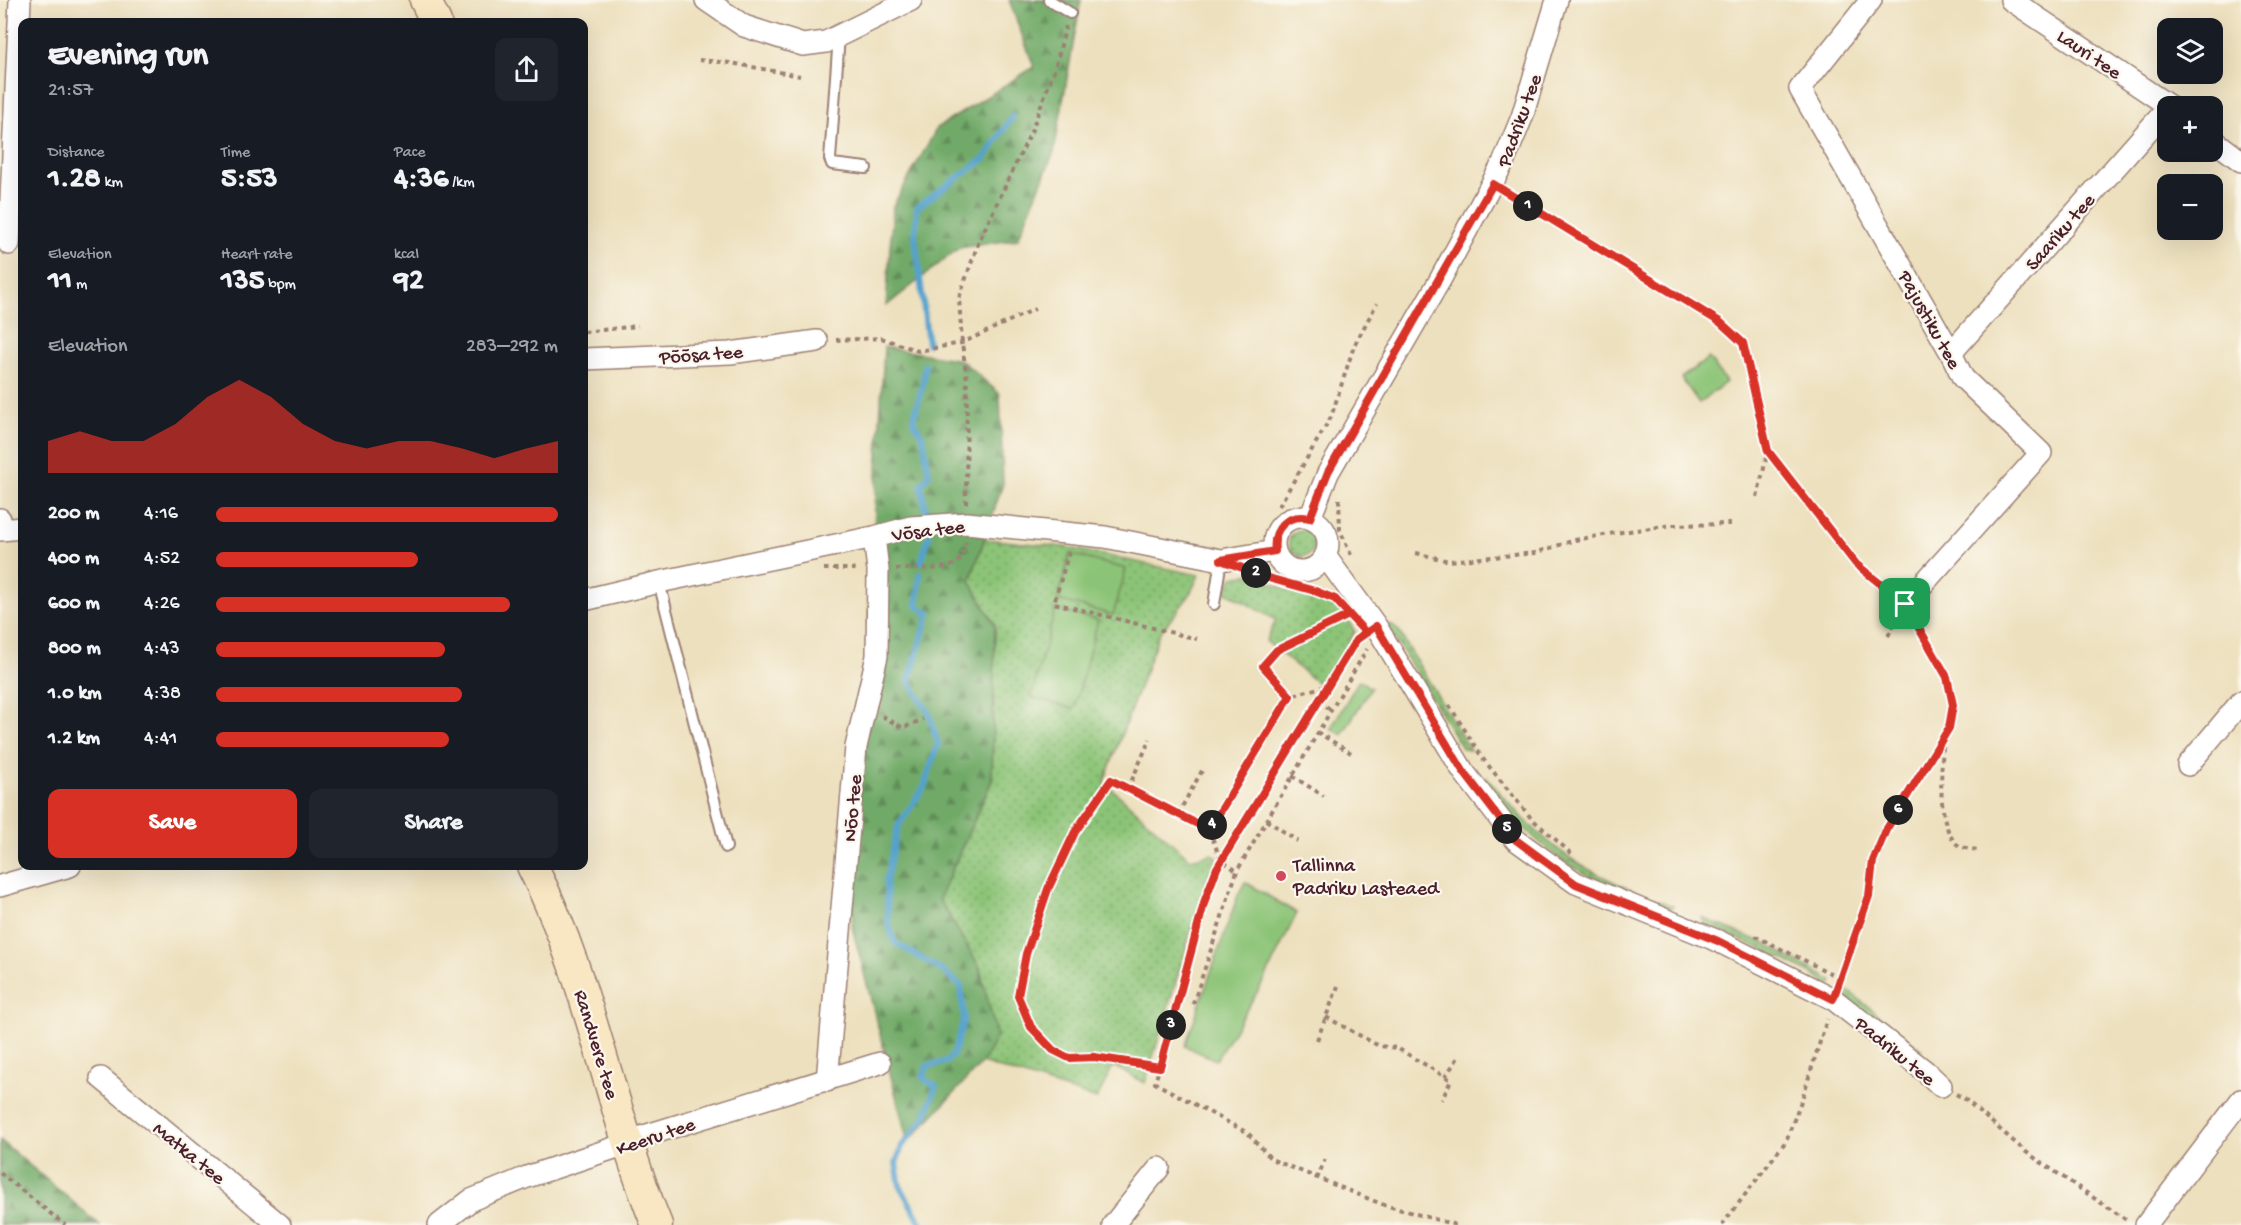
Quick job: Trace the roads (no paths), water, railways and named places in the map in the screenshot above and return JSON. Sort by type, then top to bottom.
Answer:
[{"type":"main road","points":[[425,0],[434,18]]},
{"type":"main road","name":"Randvere tee","points":[[534,870],[561,926],[657,1225]]},
{"type":"street","points":[[19,18],[20,0]]},
{"type":"street","points":[[706,0],[744,26],[803,45],[826,42],[911,0]]},
{"type":"street","name":"Padriku tee","points":[[1310,518],[1328,472],[1493,184],[1522,117],[1557,0]]},
{"type":"street","name":"Pajustiku tee","points":[[1871,0],[1800,89],[1951,353],[1963,378],[2041,453],[1905,604]]},
{"type":"street","name":"Lauri tee","points":[[2011,0],[2157,99]]},
{"type":"street","points":[[10,244],[18,49]]},
{"type":"street","name":"Saariku tee","points":[[1951,353],[2157,121]]},
{"type":"street","points":[[2223,147],[2241,161]]},
{"type":"street","name":"Põõsa tee","points":[[588,359],[730,352],[817,341]]},
{"type":"street","points":[[1297,517],[1310,518],[1325,530],[1329,548],[1326,557],[1314,568],[1298,571],[1284,565],[1275,551],[1275,536],[1284,523],[1297,517]]},
{"type":"street","name":"Võsa tee","points":[[588,599],[911,527],[967,523],[1073,532],[1221,560],[1275,551]]},
{"type":"street","points":[[0,525],[18,527]]},
{"type":"street","name":"Nõo tee","points":[[826,1081],[856,747],[877,656],[878,570],[874,537]]},
{"type":"street","name":"Padriku tee","points":[[1326,557],[1371,634],[1463,771],[1516,840],[1576,884],[1718,941],[1833,999],[1941,1086]]},
{"type":"street","points":[[2188,765],[2241,702]]},
{"type":"street","points":[[0,886],[56,870]]},
{"type":"street","name":"Keeru tee","points":[[439,1225],[471,1200],[527,1177],[644,1136],[880,1063]]},
{"type":"street","name":"Matka tee","points":[[101,1078],[280,1225]]},
{"type":"street","points":[[2146,1225],[2241,1100]]},
{"type":"street","points":[[1113,1225],[1159,1168]]},
{"type":"lane","points":[[1049,0],[1070,13]]},
{"type":"lane","points":[[839,36],[830,159],[832,164],[837,166],[866,168]]},
{"type":"lane","points":[[1214,603],[1221,560]]},
{"type":"lane","points":[[659,582],[726,847]]},
{"type":"waterway","points":[[928,344],[915,236],[917,207],[984,159],[1013,116]]},
{"type":"waterway","points":[[925,365],[923,383],[913,421],[923,437],[929,475],[921,485],[926,511]]},
{"type":"waterway","points":[[921,562],[929,536]]},
{"type":"waterway","points":[[920,574],[917,606],[929,613],[909,681],[929,713],[938,744],[924,787],[898,826],[886,880],[888,923],[895,943],[940,969],[961,986],[964,1019],[954,1053],[946,1062],[927,1066],[923,1078],[936,1086],[925,1118],[902,1146],[896,1163],[900,1186],[922,1225]]},
{"type":"place","name":"Tallinna Padriku Lasteaed","points":[[1281,876]]}]
